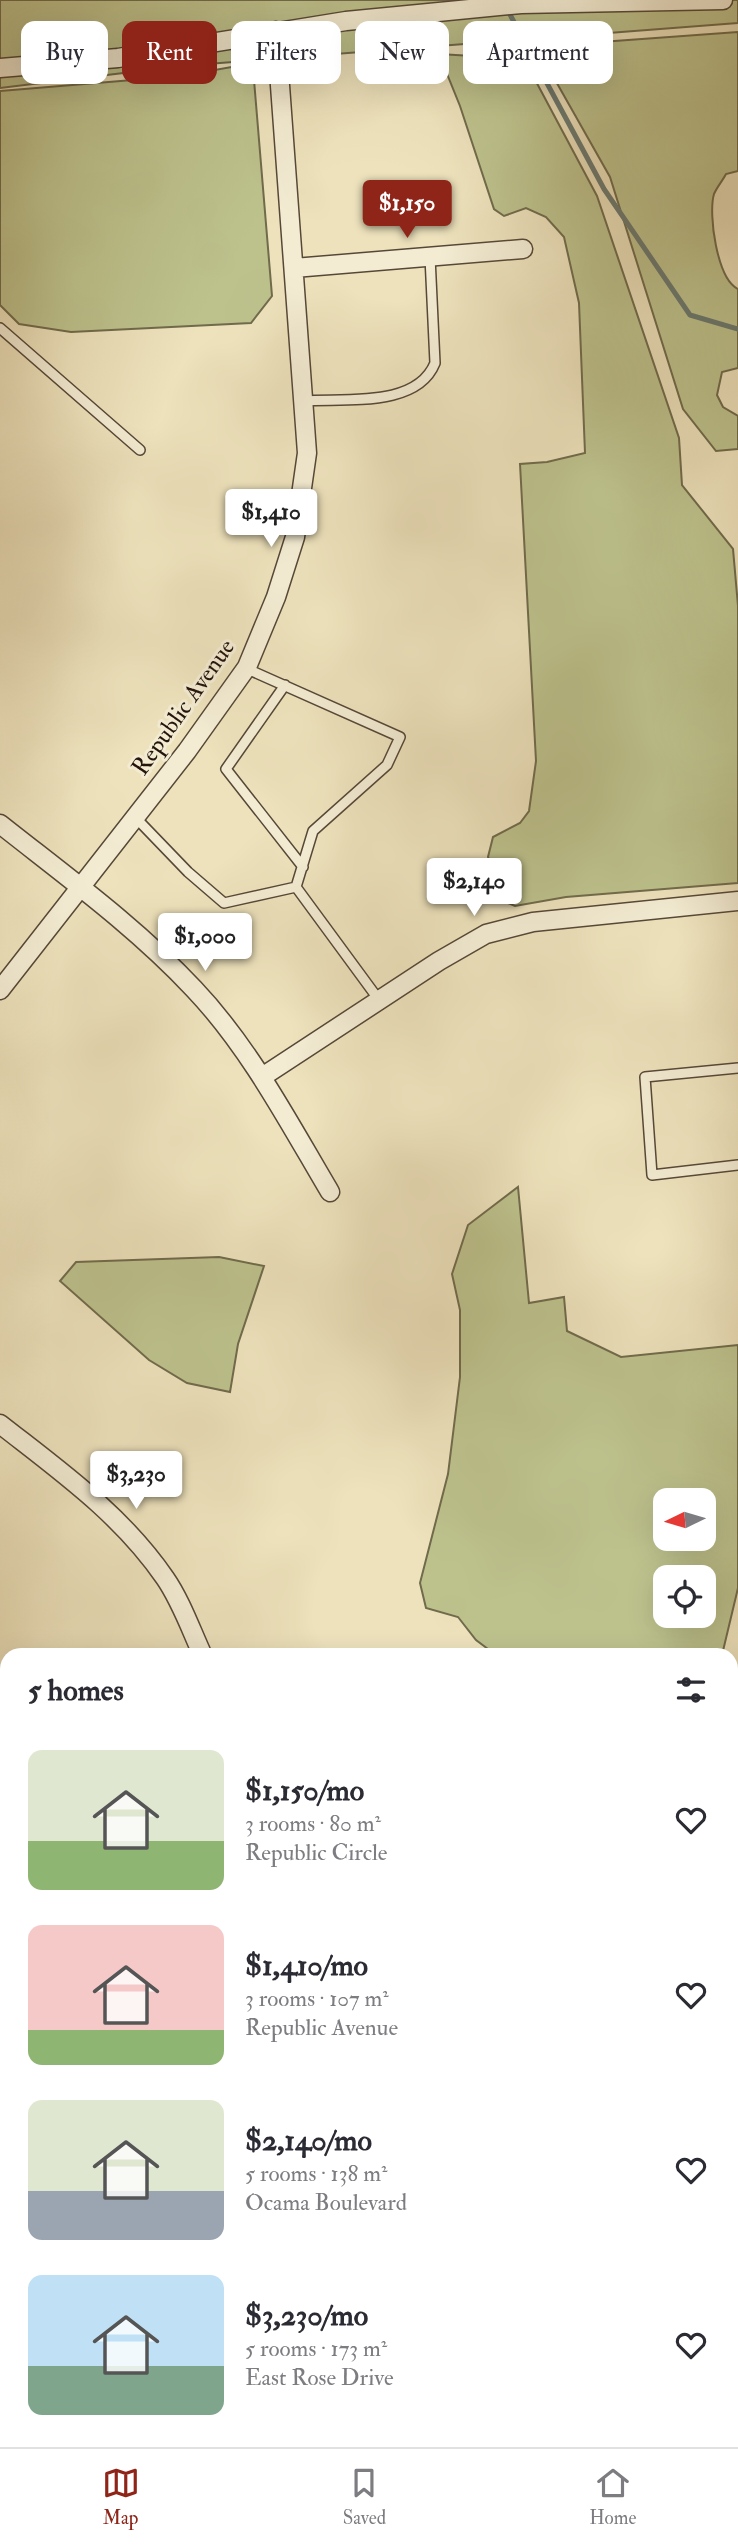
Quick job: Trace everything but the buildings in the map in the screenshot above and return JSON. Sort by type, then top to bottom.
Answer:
[{"type":"street","points":[[341,24],[528,2],[723,0]]},
{"type":"street","points":[[0,68],[118,58],[231,39]]},
{"type":"street","name":"Republic Avenue","points":[[0,990],[187,751],[245,668],[276,597],[295,537],[307,453],[280,84]]},
{"type":"street","points":[[294,268],[523,249]]},
{"type":"street","points":[[0,824],[137,933],[196,991],[262,1077],[330,1192]]},
{"type":"street","points":[[262,1077],[439,961],[495,932],[533,922],[738,901]]},
{"type":"street","points":[[0,1424],[104,1506],[131,1533],[166,1580],[199,1648]]},
{"type":"lane","points":[[304,401],[387,396],[417,386],[431,373],[435,363],[429,257]]},
{"type":"lane","points":[[0,328],[141,450]]},
{"type":"lane","points":[[245,668],[400,737],[387,765],[313,831],[296,887]]},
{"type":"lane","points":[[285,685],[226,769],[303,867]]},
{"type":"lane","points":[[135,817],[188,872],[224,903],[296,887]]},
{"type":"lane","points":[[296,887],[379,1000]]},
{"type":"lane","points":[[738,1068],[645,1077],[652,1175],[738,1165]]},
{"type":"green space","points":[[0,0],[738,0],[738,23],[613,33],[613,21],[463,21],[463,44],[449,45],[449,21],[355,21],[355,53],[341,54],[341,21],[231,21],[231,62],[217,63],[217,21],[122,21],[122,73],[108,75],[108,21],[21,21],[21,84],[33,84],[0,88]]},
{"type":"green space","points":[[738,32],[738,171],[726,174],[714,194],[712,216],[720,260],[731,283],[738,289],[738,368],[722,372],[717,395],[723,407],[738,416],[738,449],[716,451],[683,409],[610,177],[557,84],[613,84],[613,41]]},
{"type":"green space","points":[[449,55],[463,55],[463,84],[537,84],[597,196],[679,438],[682,485],[733,549],[738,606],[738,883],[566,897],[515,906],[508,903],[488,857],[493,837],[520,823],[529,811],[536,761],[520,464],[547,462],[585,453],[579,303],[564,237],[546,217],[526,208],[504,216],[494,209],[449,79]]},
{"type":"green space","points":[[231,67],[231,84],[254,84],[272,296],[251,323],[71,332],[19,324],[0,305],[0,91],[122,81],[122,84],[217,84],[217,70]]},
{"type":"green space","points":[[518,1187],[529,1303],[564,1297],[567,1331],[621,1357],[738,1345],[738,1588],[724,1648],[487,1648],[476,1640],[458,1617],[426,1608],[420,1583],[448,1474],[460,1377],[460,1310],[452,1274],[468,1225]]},
{"type":"green space","points":[[219,1257],[264,1266],[238,1344],[230,1392],[187,1383],[149,1360],[60,1281],[76,1262]]},
{"type":"waterway","points":[[507,9],[604,189],[690,315],[738,329]]}]
